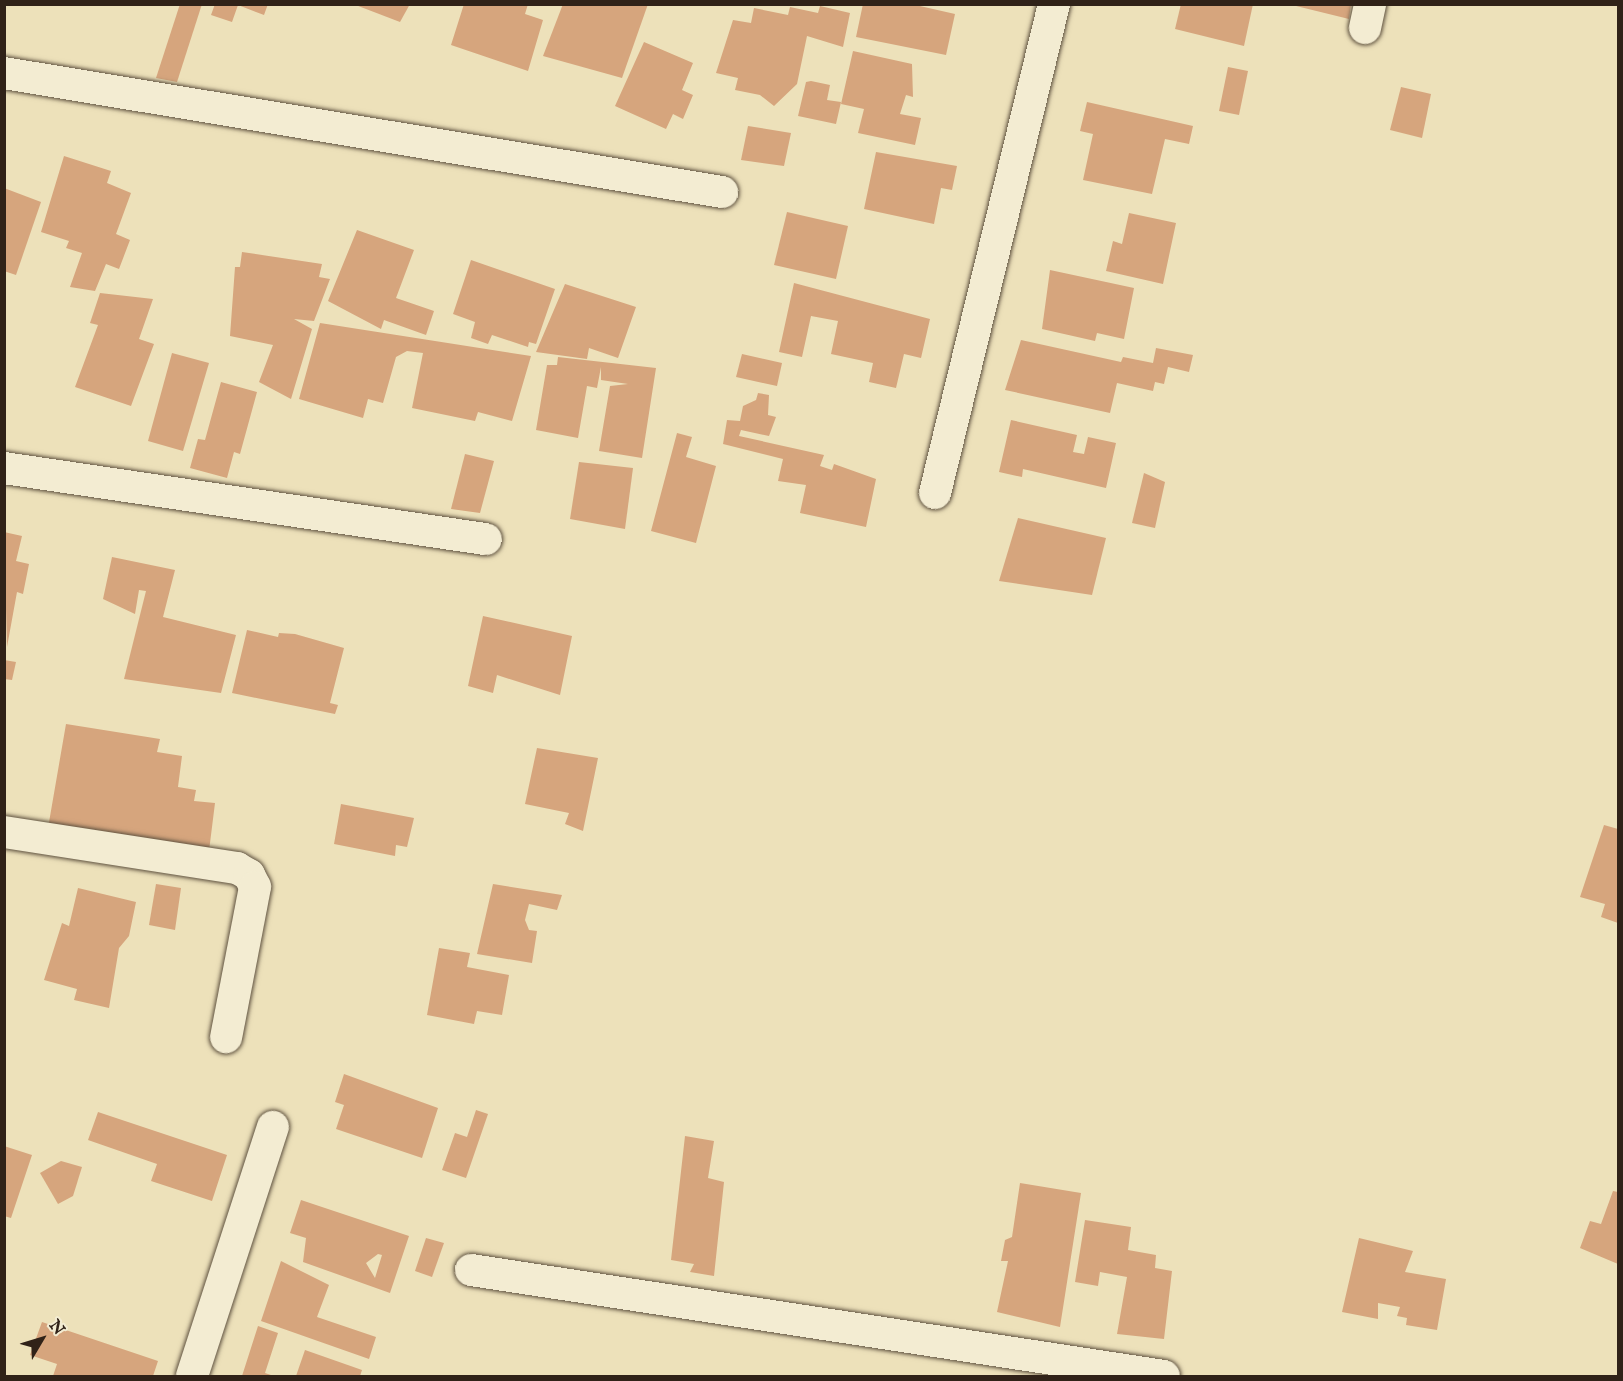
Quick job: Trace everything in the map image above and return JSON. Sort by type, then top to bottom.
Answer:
[{"type":"street","points":[[935,494],[1054,4]]},
{"type":"street","points":[[4,72],[722,192]]},
{"type":"street","points":[[4,468],[486,539]]},
{"type":"street","points":[[4,832],[237,868],[249,875],[255,887],[226,1037]]},
{"type":"street","points":[[192,1377],[273,1127]]},
{"type":"street","points":[[471,1269],[1164,1377]]},
{"type":"building","points":[[180,4],[202,4],[177,82],[156,78]]},
{"type":"building","points":[[215,4],[268,4],[264,15],[238,5],[232,22],[211,15]]},
{"type":"building","points":[[353,4],[410,4],[400,22]]},
{"type":"building","points":[[464,4],[528,4],[525,14],[543,20],[528,71],[451,45]]},
{"type":"building","points":[[563,4],[648,4],[622,78],[543,56]]},
{"type":"building","points":[[863,4],[911,4],[955,14],[946,55],[856,37]]},
{"type":"building","points":[[1181,4],[1253,4],[1244,46],[1175,29]]},
{"type":"building","points":[[1288,4],[1351,4],[1349,19]]},
{"type":"building","points":[[820,6],[850,13],[843,47],[807,36],[797,84],[774,106],[760,95],[735,90],[738,78],[716,73],[733,20],[751,23],[754,8],[788,15],[790,7],[818,13]]},
{"type":"building","points":[[644,42],[693,63],[682,90],[693,95],[683,119],[673,114],[666,129],[615,106]]},
{"type":"building","points":[[853,51],[912,64],[913,97],[906,95],[900,114],[921,118],[915,145],[858,133],[864,109],[841,104]]},
{"type":"building","points":[[1228,67],[1248,71],[1239,115],[1219,111]]},
{"type":"building","points":[[806,82],[830,85],[827,100],[841,102],[836,124],[798,116]]},
{"type":"building","points":[[1401,87],[1431,94],[1422,138],[1390,130]]},
{"type":"building","points":[[1087,102],[1193,126],[1189,144],[1165,139],[1152,194],[1083,180],[1093,134],[1080,131]]},
{"type":"building","points":[[748,126],[791,133],[784,166],[741,160]]},
{"type":"building","points":[[876,152],[957,166],[952,190],[941,188],[934,224],[864,209]]},
{"type":"building","points":[[64,156],[111,171],[107,183],[131,193],[116,234],[130,240],[119,269],[106,264],[95,291],[70,287],[82,253],[66,248],[69,241],[41,232]]},
{"type":"building","points":[[4,188],[41,202],[16,275],[4,271]]},
{"type":"building","points":[[787,212],[848,226],[836,279],[774,265]]},
{"type":"building","points":[[1129,213],[1176,223],[1163,284],[1106,271],[1113,241],[1122,244]]},
{"type":"building","points":[[357,230],[414,250],[396,298],[434,311],[426,335],[384,320],[381,329],[328,301]]},
{"type":"building","points":[[242,252],[322,264],[319,277],[330,279],[314,321],[294,319],[312,329],[291,399],[259,382],[273,345],[230,336],[235,267],[240,267]]},
{"type":"building","points":[[471,260],[555,289],[536,344],[529,342],[528,347],[492,335],[488,344],[471,338],[475,322],[453,314]]},
{"type":"building","points":[[1050,270],[1134,288],[1124,339],[1097,333],[1095,341],[1042,329]]},
{"type":"building","points":[[794,283],[930,319],[921,358],[904,354],[896,388],[869,382],[873,363],[831,354],[838,321],[811,316],[802,357],[779,352]]},
{"type":"building","points":[[565,284],[636,307],[618,358],[589,348],[587,359],[536,352]]},
{"type":"building","points":[[100,293],[153,299],[139,339],[154,344],[131,406],[75,387],[98,325],[90,323]]},
{"type":"building","points":[[320,323],[531,356],[512,421],[478,412],[475,421],[412,408],[423,353],[407,351],[396,357],[383,403],[368,399],[363,418],[299,399]]},
{"type":"building","points":[[1021,340],[1121,362],[1123,357],[1153,363],[1156,348],[1193,355],[1189,372],[1168,367],[1164,384],[1155,382],[1153,391],[1117,383],[1110,413],[1005,390]]},
{"type":"building","points":[[172,353],[209,363],[183,451],[148,441]]},
{"type":"building","points":[[742,354],[782,363],[777,386],[736,377]]},
{"type":"building","points":[[558,357],[656,368],[642,458],[599,451],[610,386],[628,384],[601,380],[601,367],[597,388],[587,386],[578,438],[536,430],[547,365],[557,365]]},
{"type":"building","points":[[221,382],[257,392],[240,454],[234,452],[227,478],[190,468],[198,439],[205,440]]},
{"type":"building","points":[[758,393],[769,395],[768,415],[776,417],[769,436],[741,430],[739,436],[824,455],[820,466],[832,470],[834,464],[876,479],[866,527],[800,513],[806,485],[778,481],[783,459],[723,444],[727,420],[740,421],[743,406],[756,400]]},
{"type":"building","points":[[1011,420],[1077,435],[1073,452],[1084,454],[1088,437],[1116,443],[1106,488],[1023,469],[1022,477],[999,472]]},
{"type":"building","points":[[677,433],[692,437],[686,457],[716,466],[696,543],[651,531]]},
{"type":"building","points":[[465,454],[494,461],[480,513],[451,509]]},
{"type":"building","points":[[579,462],[633,468],[625,529],[570,519]]},
{"type":"building","points":[[1144,473],[1165,482],[1155,528],[1132,523]]},
{"type":"building","points":[[1018,518],[1106,538],[1092,595],[999,581]]},
{"type":"building","points":[[4,532],[22,536],[16,561],[29,564],[23,594],[17,592],[7,647]]},
{"type":"building","points":[[112,557],[175,570],[163,617],[236,635],[221,693],[124,679],[146,591],[139,590],[135,614],[103,599]]},
{"type":"building","points":[[483,616],[572,636],[560,695],[497,675],[493,693],[468,686]]},
{"type":"building","points":[[247,630],[278,637],[279,633],[295,634],[344,648],[330,703],[338,705],[335,714],[232,693]]},
{"type":"building","points":[[4,660],[16,662],[12,680],[4,679]]},
{"type":"building","points":[[66,724],[160,739],[157,752],[182,756],[178,787],[196,790],[194,801],[215,803],[209,851],[48,828]]},
{"type":"building","points":[[537,748],[598,758],[583,831],[565,824],[569,813],[525,804]]},
{"type":"building","points":[[341,804],[414,818],[407,847],[396,845],[395,856],[334,844]]},
{"type":"building","points":[[1604,825],[1618,829],[1618,923],[1601,917],[1605,904],[1580,897]]},
{"type":"building","points":[[156,884],[181,888],[175,930],[149,925]]},
{"type":"building","points":[[493,884],[562,895],[557,910],[529,904],[525,920],[529,930],[537,931],[532,963],[477,954]]},
{"type":"building","points":[[78,888],[136,902],[129,936],[119,948],[109,1008],[74,1000],[77,989],[44,980],[62,923],[69,926]]},
{"type":"building","points":[[439,948],[470,953],[467,967],[509,975],[502,1015],[477,1011],[474,1024],[427,1015]]},
{"type":"building","points":[[344,1074],[438,1108],[422,1158],[336,1129],[344,1105],[335,1102]]},
{"type":"building","points":[[476,1110],[488,1114],[466,1178],[442,1170],[455,1133],[467,1137]]},
{"type":"building","points":[[98,1112],[227,1155],[212,1201],[151,1181],[157,1164],[88,1140]]},
{"type":"building","points":[[685,1136],[714,1141],[708,1178],[724,1182],[714,1276],[690,1272],[694,1264],[671,1260]]},
{"type":"building","points":[[4,1146],[32,1155],[11,1218],[4,1216]]},
{"type":"building","points":[[61,1161],[82,1167],[73,1196],[58,1204],[40,1173]]},
{"type":"building","points":[[1020,1183],[1081,1193],[1060,1327],[997,1312],[1008,1261],[1001,1261],[1005,1240],[1012,1237]]},
{"type":"building","points":[[1613,1191],[1618,1192],[1618,1264],[1580,1248],[1590,1221],[1601,1224]]},
{"type":"building","points":[[301,1200],[409,1236],[390,1293],[303,1262],[306,1238],[290,1233]],"holes":[[[378,1254],[382,1255],[375,1278],[366,1263]]]},
{"type":"building","points":[[1085,1220],[1131,1227],[1128,1250],[1156,1255],[1155,1268],[1172,1271],[1164,1339],[1117,1334],[1127,1277],[1100,1272],[1098,1286],[1075,1282]]},
{"type":"building","points":[[426,1238],[444,1243],[432,1277],[415,1271]]},
{"type":"building","points":[[1359,1238],[1413,1251],[1405,1272],[1446,1279],[1437,1330],[1406,1325],[1407,1318],[1397,1316],[1400,1307],[1378,1303],[1378,1319],[1342,1312]]},
{"type":"building","points":[[281,1261],[329,1285],[317,1317],[376,1337],[369,1359],[261,1321]]},
{"type":"building","points":[[42,1322],[158,1361],[153,1376],[53,1376],[57,1364],[30,1355]]},
{"type":"building","points":[[258,1326],[278,1333],[265,1373],[274,1376],[242,1376]]},
{"type":"building","points":[[305,1350],[362,1370],[360,1376],[296,1376]]}]
